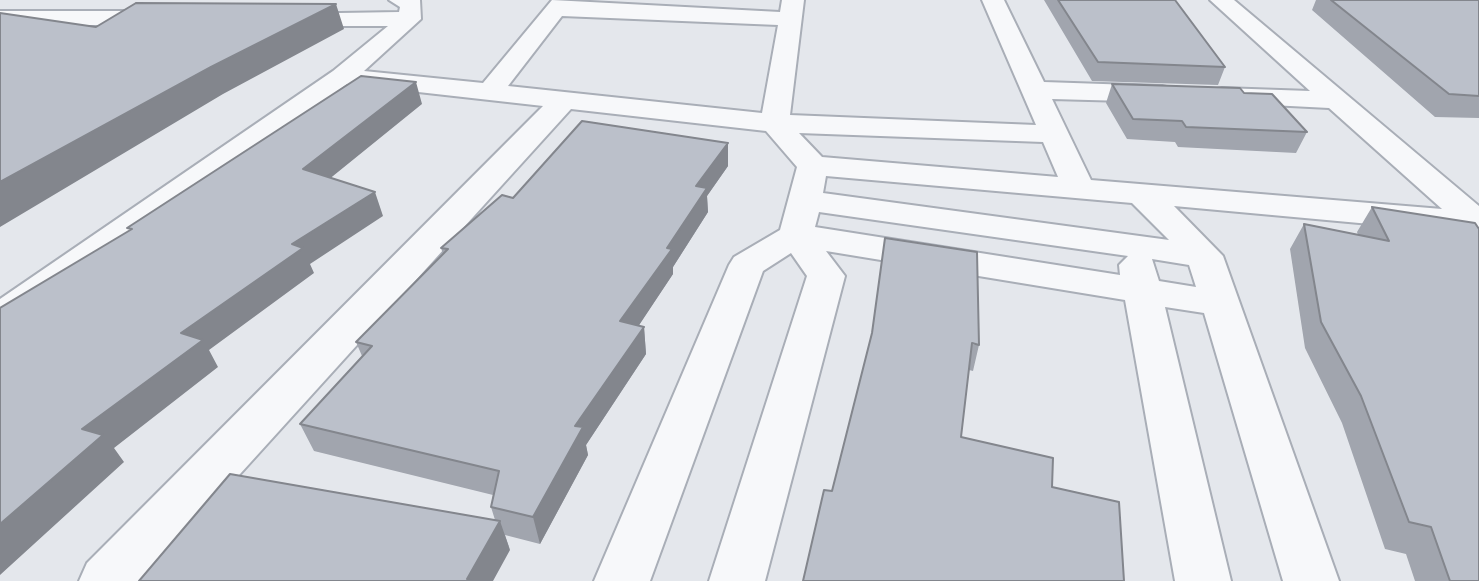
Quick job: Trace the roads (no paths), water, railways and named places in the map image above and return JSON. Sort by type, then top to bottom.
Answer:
[{"type":"street","points":[[0,10],[30,0]]},
{"type":"street","points":[[993,0],[1079,188]]},
{"type":"street","points":[[1221,0],[1478,223]]},
{"type":"street","points":[[489,93],[559,5],[793,9],[775,122],[805,200],[826,276],[737,581]]},
{"type":"street","points":[[273,19],[405,9]]},
{"type":"street","points":[[0,318],[342,76],[405,9]]},
{"type":"street","points":[[0,18],[178,18]]},
{"type":"street","points":[[342,76],[775,122],[1054,134]]},
{"type":"street","points":[[1034,90],[1337,100]]},
{"type":"street","points":[[107,581],[563,101]]},
{"type":"street","points":[[622,581],[747,265],[805,200],[1079,188],[1478,223]]},
{"type":"street","points":[[1141,193],[1133,246],[1203,581]]},
{"type":"street","points":[[1141,193],[1205,256],[1311,581]]},
{"type":"street","points":[[805,200],[1205,256]]},
{"type":"street","points":[[805,200],[1142,288],[1220,303]]}]
